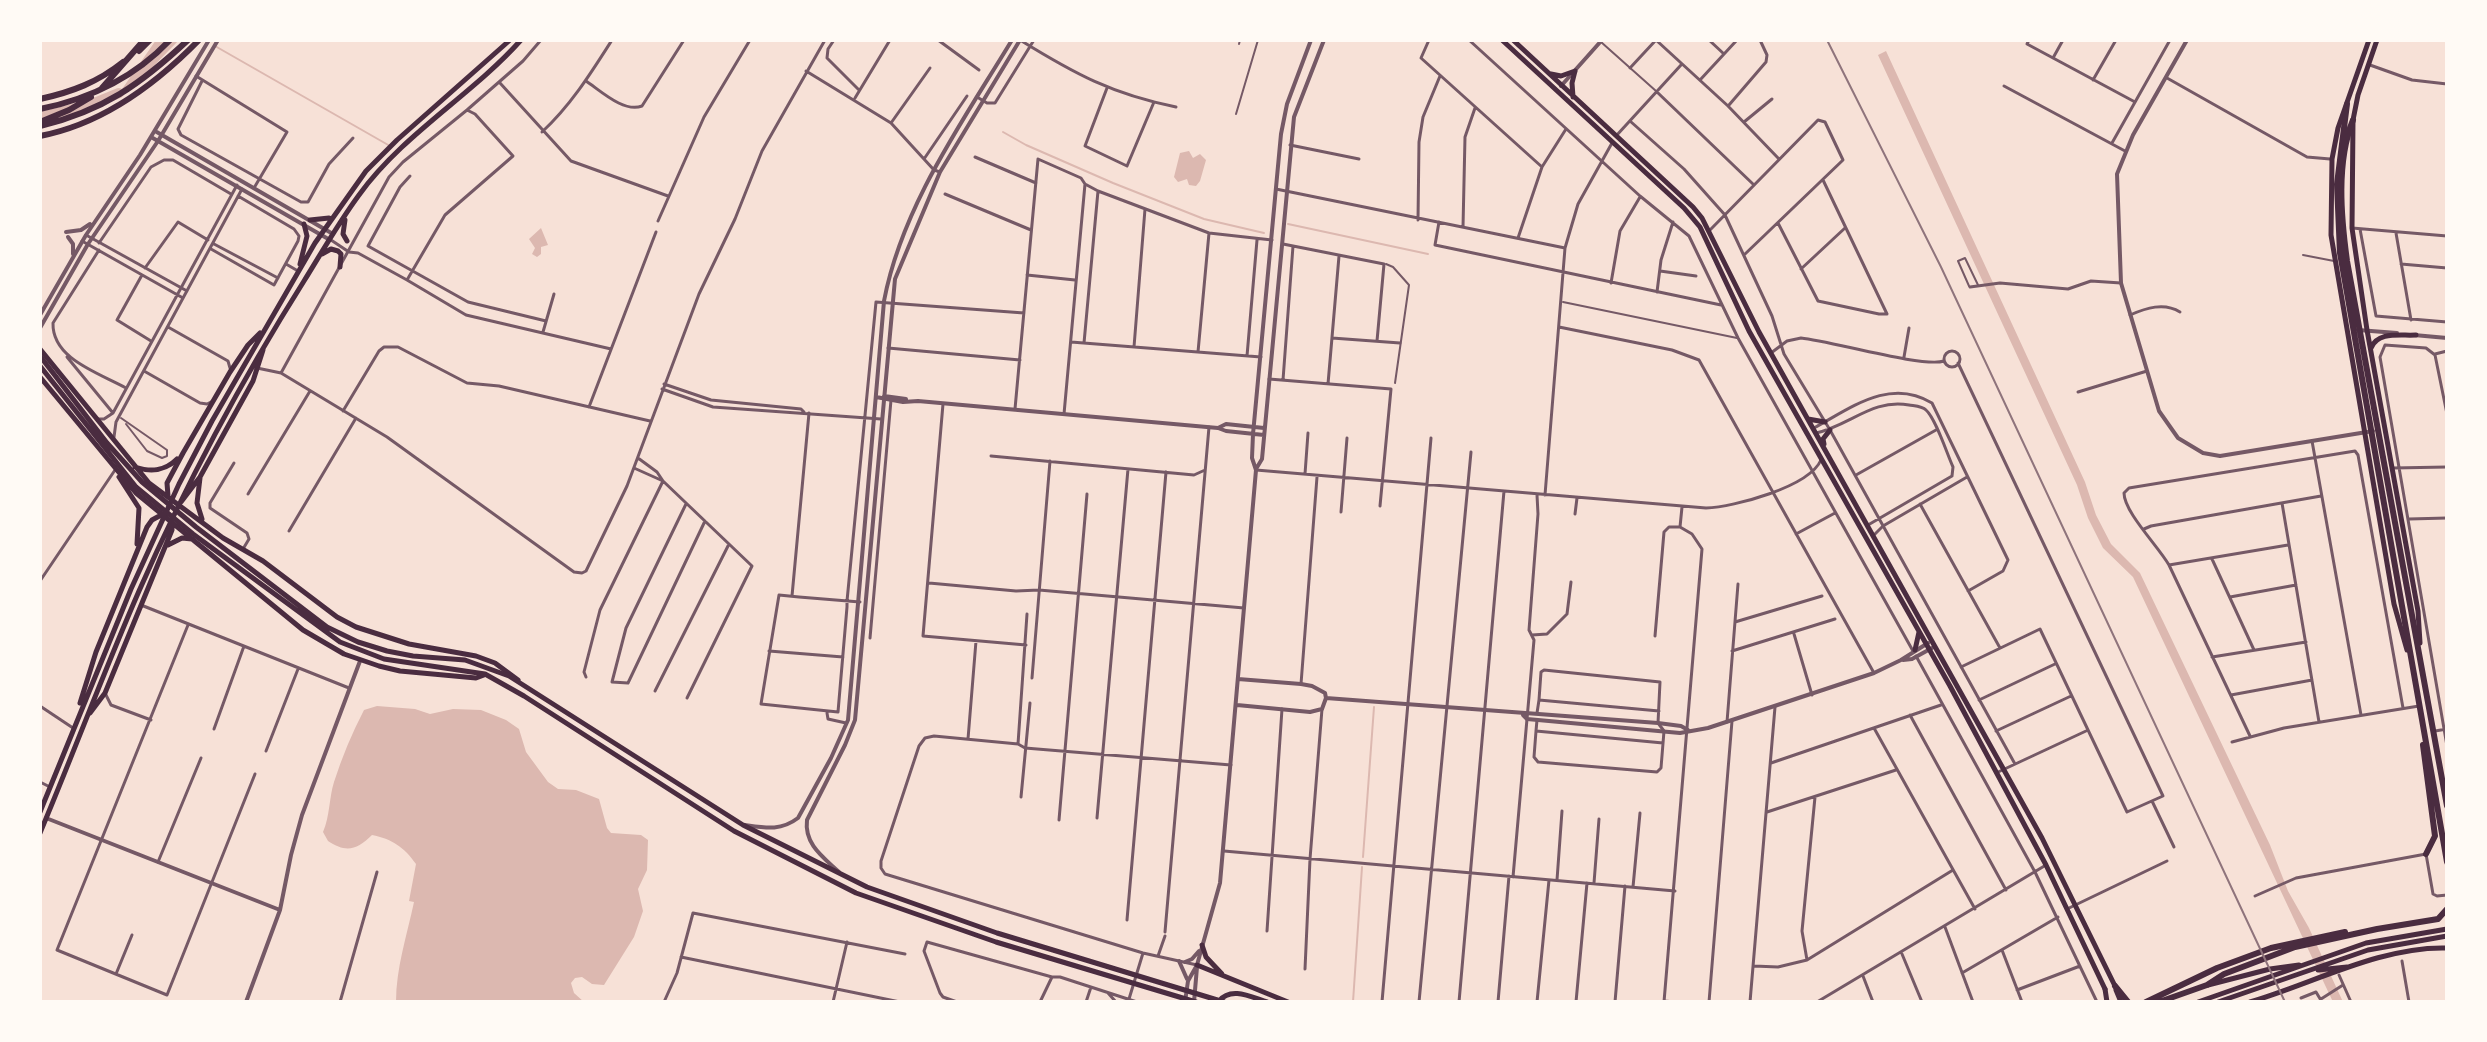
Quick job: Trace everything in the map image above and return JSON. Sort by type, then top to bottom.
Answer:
[{"type":"highway","points":[[40,124],[88,100],[126,64],[144,40]]},
{"type":"highway","points":[[40,99],[104,77],[150,40]]},
{"type":"highway","points":[[40,109],[68,103],[106,88],[154,57],[170,40]]},
{"type":"highway","points":[[40,124],[70,119],[109,103],[136,86],[188,40]]},
{"type":"highway","points":[[40,136],[90,120],[131,99],[162,76],[199,40]]},
{"type":"highway","points":[[2347,104],[2340,183],[2347,261],[2397,553],[2410,659],[2447,862]]},
{"type":"highway","points":[[2340,183],[2353,120]]},
{"type":"highway","points":[[2397,553],[2435,731],[2447,806]]},
{"type":"highway","points":[[2424,736],[2424,765],[2435,836],[2426,854]]},
{"type":"highway","points":[[2146,1002],[2217,968],[2271,948],[2426,922],[2438,919],[2447,909]]},
{"type":"highway","points":[[2159,1002],[2322,938]]},
{"type":"highway","points":[[2115,986],[2128,1002]]},
{"type":"main road","points":[[40,812],[131,589],[179,484],[322,231],[366,171],[510,40]]},
{"type":"main road","points":[[40,833],[138,592],[220,422],[268,338],[346,215],[378,172],[504,59],[521,40]]},
{"type":"main road","points":[[1502,40],[1684,208],[1700,227],[1796,417],[2042,838],[2077,905],[2121,1002]]},
{"type":"main road","points":[[1513,40],[1693,207],[1710,230],[1740,296],[1873,536],[2046,865],[2105,989],[2107,1002]]},
{"type":"main road","points":[[2369,40],[2338,128],[2332,159],[2331,235],[2394,604],[2410,659]]},
{"type":"main road","points":[[2377,40],[2353,120],[2352,228],[2367,330],[2389,450],[2396,468],[2418,611],[2420,656]]},
{"type":"main road","points":[[1550,73],[1561,76],[1575,71]]},
{"type":"main road","points":[[1573,97],[1575,71]]},
{"type":"main road","points":[[1546,83],[1561,86]]},
{"type":"main road","points":[[1561,86],[1566,102]]},
{"type":"main road","points":[[346,215],[343,234],[350,243]]},
{"type":"main road","points":[[310,220],[331,218]]},
{"type":"main road","points":[[299,270],[307,236],[304,224]]},
{"type":"main road","points":[[320,255],[331,249],[338,251],[340,267]]},
{"type":"main road","points":[[2341,293],[2351,298],[2361,290]]},
{"type":"main road","points":[[85,720],[105,693],[175,525],[166,487],[170,477],[230,372],[248,345],[264,329]]},
{"type":"main road","points":[[2371,349],[2375,340],[2383,336],[2416,335]]},
{"type":"main road","points":[[78,716],[96,652],[147,527],[191,491],[200,477],[253,381],[268,338]]},
{"type":"main road","points":[[40,349],[134,466],[149,483],[168,497]]},
{"type":"main road","points":[[40,356],[131,471],[196,527],[327,627],[374,648],[399,654],[465,660],[488,667],[528,688],[743,825],[843,876],[910,904],[1221,1002],[1222,996],[1232,993],[1267,1002]]},
{"type":"main road","points":[[40,366],[124,474],[148,498],[340,642],[384,659],[485,674],[734,831],[796,864],[891,907],[1195,1002]]},
{"type":"main road","points":[[40,377],[136,493],[303,630],[360,661],[400,671],[476,678],[485,674]]},
{"type":"main road","points":[[1796,417],[1814,431],[1820,459]]},
{"type":"main road","points":[[1807,419],[1825,422]]},
{"type":"main road","points":[[1824,449],[1823,439],[1830,430]]},
{"type":"main road","points":[[2368,454],[2370,449],[2378,446],[2389,450]]},
{"type":"main road","points":[[134,466],[146,470],[163,469],[183,453]]},
{"type":"main road","points":[[116,471],[139,508],[141,520],[136,553]]},
{"type":"main road","points":[[170,477],[179,490],[191,491]]},
{"type":"main road","points":[[200,477],[197,503],[200,519]]},
{"type":"main road","points":[[136,493],[146,494],[149,483]]},
{"type":"main road","points":[[159,491],[172,508]]},
{"type":"main road","points":[[152,506],[184,509],[337,617],[356,627],[409,644],[476,656],[502,668],[528,688]]},
{"type":"main road","points":[[190,537],[188,522],[200,519]]},
{"type":"main road","points":[[147,527],[162,529],[169,538]]},
{"type":"main road","points":[[165,547],[190,537]]},
{"type":"main road","points":[[1915,652],[1919,631]]},
{"type":"main road","points":[[2218,1002],[2366,943],[2447,929]]},
{"type":"main road","points":[[2198,1002],[2351,955],[2447,936]]},
{"type":"main road","points":[[1202,945],[1206,957],[1223,975]]},
{"type":"main road","points":[[2226,978],[2270,969],[2310,967],[2331,970],[2386,957],[2447,948]]},
{"type":"main road","points":[[1197,965],[1288,1002]]},
{"type":"main road","points":[[2250,1002],[2337,975],[2344,967]]},
{"type":"street","points":[[40,315],[84,238],[155,131],[209,40]]},
{"type":"street","points":[[40,328],[88,244],[158,141],[218,40]]},
{"type":"street","points":[[281,373],[389,177],[523,61],[541,40]]},
{"type":"street","points":[[542,132],[586,81],[612,40]]},
{"type":"street","points":[[586,81],[626,107],[637,109],[642,106],[684,40]]},
{"type":"street","points":[[658,221],[704,117],[750,40]]},
{"type":"street","points":[[257,368],[281,373],[387,437],[578,574],[586,571],[633,467],[699,294],[735,219],[765,143],[825,40]]},
{"type":"street","points":[[834,40],[827,58],[859,91]]},
{"type":"street","points":[[854,100],[890,40]]},
{"type":"street","points":[[938,40],[979,70]]},
{"type":"street","points":[[843,876],[810,843],[806,827],[855,720],[881,419],[884,301],[899,249],[937,171],[1012,40]]},
{"type":"street","points":[[980,99],[1020,40],[1085,79],[1176,107]]},
{"type":"street","points":[[980,99],[995,103],[1034,40]]},
{"type":"street","points":[[1195,1002],[1197,965],[1220,883],[1224,851],[1256,470],[1252,458],[1253,434],[1281,134],[1287,104],[1311,40]]},
{"type":"street","points":[[1256,470],[1262,459],[1290,145],[1297,107],[1324,40]]},
{"type":"street","points":[[1429,40],[1421,58],[1542,167]]},
{"type":"street","points":[[1469,40],[1695,244],[1738,338],[2035,872],[2097,1002]]},
{"type":"street","points":[[1630,68],[1656,40],[1728,106],[1779,159]]},
{"type":"street","points":[[1709,40],[1724,54]]},
{"type":"street","points":[[1700,80],[1737,40]]},
{"type":"street","points":[[1728,106],[1766,62],[1767,55],[1760,40]]},
{"type":"street","points":[[2053,58],[2063,40]]},
{"type":"street","points":[[2093,80],[2116,40]]},
{"type":"street","points":[[2112,143],[2170,40]]},
{"type":"street","points":[[2187,40],[2125,151],[2115,180],[2121,283],[2159,411],[2169,429],[2190,447],[2220,456],[2386,429]]},
{"type":"street","points":[[1561,86],[1602,41]]},
{"type":"street","points":[[2028,42],[2135,102]]},
{"type":"street","points":[[1616,136],[1682,64]]},
{"type":"street","points":[[2368,64],[2412,80],[2447,84]]},
{"type":"street","points":[[891,123],[930,68]]},
{"type":"street","points":[[806,71],[891,123],[937,171]]},
{"type":"street","points":[[196,76],[287,132],[254,188]]},
{"type":"street","points":[[1418,220],[1419,142],[1423,117],[1440,76]]},
{"type":"street","points":[[2167,78],[2307,157],[2332,159]]},
{"type":"street","points":[[202,81],[178,129],[181,135],[301,202],[308,202],[327,167],[353,138]]},
{"type":"street","points":[[499,82],[571,161],[668,196]]},
{"type":"street","points":[[2004,86],[2125,151]]},
{"type":"street","points":[[1107,88],[1085,144],[1089,150],[1127,166],[1154,102]]},
{"type":"street","points":[[1657,92],[1754,185]]},
{"type":"street","points":[[924,160],[967,96]]},
{"type":"street","points":[[1744,122],[1772,99]]},
{"type":"street","points":[[1287,104],[1297,107]]},
{"type":"street","points":[[1463,227],[1465,137],[1475,108]]},
{"type":"street","points":[[407,280],[445,215],[513,156],[475,114],[467,110]]},
{"type":"street","points":[[1710,230],[1818,120],[1825,122],[1843,160],[1744,255]]},
{"type":"street","points":[[1630,121],[1684,169],[1725,215],[1772,316],[1780,346],[1830,430],[2015,764]]},
{"type":"street","points":[[1518,238],[1542,167],[1566,128]]},
{"type":"street","points":[[155,131],[310,220],[322,231]]},
{"type":"street","points":[[151,137],[304,224],[322,231],[349,252],[358,253]]},
{"type":"street","points":[[173,149],[177,143]]},
{"type":"street","points":[[1545,495],[1565,248],[1578,204],[1612,143]]},
{"type":"street","points":[[1290,145],[1359,159]]},
{"type":"street","points":[[975,157],[1036,183]]},
{"type":"street","points":[[1015,409],[1038,159],[1081,178],[1098,191],[1209,233],[1272,240]]},
{"type":"street","points":[[99,243],[151,167],[164,160],[173,160],[231,194]]},
{"type":"street","points":[[743,825],[777,828],[798,818],[848,724],[874,419],[880,397],[891,301],[905,252],[937,171]]},
{"type":"street","points":[[410,176],[400,187],[368,246],[468,302],[546,321]]},
{"type":"street","points":[[1778,223],[1818,301],[1887,314],[1823,180]]},
{"type":"street","points":[[1064,414],[1085,184]]},
{"type":"street","points":[[96,419],[104,419],[113,413],[231,194],[239,187]]},
{"type":"street","points":[[114,441],[119,416],[238,196],[239,187]]},
{"type":"street","points":[[1276,189],[1565,248]]},
{"type":"street","points":[[1084,343],[1098,191]]},
{"type":"street","points":[[945,194],[1031,230]]},
{"type":"street","points":[[210,249],[274,285],[286,264],[298,241],[297,232],[238,196]]},
{"type":"street","points":[[1611,283],[1620,231],[1640,196]]},
{"type":"street","points":[[260,209],[264,202]]},
{"type":"street","points":[[1134,347],[1145,209]]},
{"type":"street","points":[[73,256],[74,250],[67,234],[81,230],[96,220]]},
{"type":"street","points":[[145,268],[178,222],[278,278]]},
{"type":"street","points":[[1439,222],[1435,245],[1721,305]]},
{"type":"street","points":[[1657,292],[1673,222]]},
{"type":"street","points":[[1801,269],[1846,227]]},
{"type":"street","points":[[2352,228],[2447,236]]},
{"type":"street","points":[[2360,229],[2374,314],[2447,322]]},
{"type":"street","points":[[589,407],[656,232]]},
{"type":"street","points":[[2396,232],[2411,320]]},
{"type":"street","points":[[1198,352],[1209,233]]},
{"type":"street","points":[[332,237],[350,243],[358,253],[466,315],[611,349]]},
{"type":"street","points":[[84,238],[92,239],[187,291]]},
{"type":"street","points":[[84,238],[88,244],[183,298]]},
{"type":"street","points":[[1247,356],[1257,240]]},
{"type":"street","points":[[1281,244],[1384,264],[1377,341]]},
{"type":"street","points":[[1283,380],[1293,246]]},
{"type":"street","points":[[99,250],[53,323],[55,339],[64,353],[113,413]]},
{"type":"street","points":[[1328,384],[1339,255]]},
{"type":"street","points":[[286,264],[299,270]]},
{"type":"street","points":[[2401,264],[2447,268]]},
{"type":"street","points":[[1660,271],[1696,276]]},
{"type":"street","points":[[142,275],[117,320],[152,341]]},
{"type":"street","points":[[1027,275],[1076,280]]},
{"type":"street","points":[[1970,287],[1996,283],[2068,289],[2091,281],[2121,283]]},
{"type":"street","points":[[543,332],[554,294]]},
{"type":"street","points":[[865,602],[847,601],[779,595],[761,704],[838,712],[847,601],[876,302],[1024,313]]},
{"type":"street","points":[[2130,315],[2153,306],[2180,312]]},
{"type":"street","points":[[1728,319],[1741,313]]},
{"type":"street","points":[[168,327],[228,361],[230,372]]},
{"type":"street","points":[[1559,327],[1672,350],[1699,360],[1874,673]]},
{"type":"street","points":[[1904,357],[1909,328]]},
{"type":"street","points":[[2347,330],[2447,338]]},
{"type":"street","points":[[1332,338],[1400,343]]},
{"type":"street","points":[[1771,353],[1793,339],[1801,338],[1939,363],[1944,361]]},
{"type":"street","points":[[1071,342],[1261,357]]},
{"type":"street","points":[[2447,414],[2435,355],[2426,348],[2385,345],[2380,357],[2396,468],[2409,519],[2447,746]]},
{"type":"street","points":[[343,411],[379,351],[392,346],[467,383],[499,386],[650,421]]},
{"type":"street","points":[[887,348],[1020,360]]},
{"type":"street","points":[[1944,361],[1946,354],[1952,351],[1958,355],[1958,363],[2163,796],[2127,812],[2040,629],[1961,667]]},
{"type":"street","points":[[2435,355],[2447,351]]},
{"type":"street","points":[[64,353],[126,388]]},
{"type":"street","points":[[1944,361],[1952,367],[1958,363]]},
{"type":"street","points":[[144,371],[200,403],[207,404],[214,400]]},
{"type":"street","points":[[2078,392],[2147,371]]},
{"type":"street","points":[[1268,379],[1391,389],[1380,506]]},
{"type":"street","points":[[664,384],[706,399],[881,419]]},
{"type":"street","points":[[662,389],[713,407],[800,415],[807,412]]},
{"type":"street","points":[[248,494],[310,390]]},
{"type":"street","points":[[1814,431],[1859,402],[1885,393],[1926,399],[1937,409],[2008,565],[1968,591]]},
{"type":"street","points":[[880,397],[1209,427],[1264,435]]},
{"type":"street","points":[[880,397],[909,400]]},
{"type":"street","points":[[870,638],[891,400]]},
{"type":"street","points":[[1814,431],[1830,430],[1876,406],[1891,402],[1924,408],[1953,467],[1952,476],[1867,526]]},
{"type":"street","points":[[943,403],[923,636],[1026,645]]},
{"type":"street","points":[[792,596],[807,412]]},
{"type":"street","points":[[289,531],[356,418]]},
{"type":"street","points":[[1245,426],[1255,419]]},
{"type":"street","points":[[1218,428],[1226,424],[1264,428]]},
{"type":"street","points":[[1158,956],[1165,934],[1209,427]]},
{"type":"street","points":[[1855,475],[1936,430]]},
{"type":"street","points":[[1245,433],[1253,444]]},
{"type":"street","points":[[1305,474],[1308,433]]},
{"type":"street","points":[[1341,512],[1347,438]]},
{"type":"street","points":[[1382,1002],[1431,438]]},
{"type":"street","points":[[2312,441],[2361,715]]},
{"type":"street","points":[[2250,736],[2169,565],[2125,502],[2124,493],[2133,488],[2315,456],[2350,451],[2358,455],[2403,708]]},
{"type":"street","points":[[1419,1002],[1471,452]]},
{"type":"street","points":[[991,456],[1194,475],[1205,470]]},
{"type":"street","points":[[637,457],[657,472],[752,566],[687,698]]},
{"type":"street","points":[[1256,470],[1682,507],[1721,507],[1774,493],[1814,470],[1820,459]]},
{"type":"street","points":[[1032,678],[1050,461]]},
{"type":"street","points":[[234,463],[210,508],[247,533],[249,539],[243,549]]},
{"type":"street","points":[[633,467],[663,481]]},
{"type":"street","points":[[2396,468],[2447,467]]},
{"type":"street","points":[[1097,818],[1128,469]]},
{"type":"street","points":[[1814,470],[1827,471]]},
{"type":"street","points":[[40,581],[116,471]]},
{"type":"street","points":[[1127,920],[1166,472]]},
{"type":"street","points":[[1301,684],[1317,475]]},
{"type":"street","points":[[1873,536],[1883,526],[1968,476]]},
{"type":"street","points":[[586,677],[584,672],[600,610],[663,481]]},
{"type":"street","points":[[1459,1002],[1504,491]]},
{"type":"street","points":[[1059,820],[1087,494]]},
{"type":"street","points":[[1498,1002],[1526,715],[1537,494]]},
{"type":"street","points":[[2144,529],[2322,496]]},
{"type":"street","points":[[1575,514],[1577,498]]},
{"type":"street","points":[[2282,503],[2319,722]]},
{"type":"street","points":[[686,504],[626,628],[612,682],[628,683],[705,521]]},
{"type":"street","points":[[1920,504],[2000,648]]},
{"type":"street","points":[[1680,527],[1682,507]]},
{"type":"street","points":[[1796,534],[1836,513]]},
{"type":"street","points":[[2409,519],[2447,518]]},
{"type":"street","points":[[1655,636],[1664,532],[1669,527],[1680,527],[1692,534],[1702,549],[1664,1002],[1675,1002]]},
{"type":"street","points":[[655,691],[729,544]]},
{"type":"street","points":[[2169,565],[2289,544]]},
{"type":"street","points":[[2212,558],[2254,650]]},
{"type":"street","points":[[1532,635],[1547,634],[1565,616],[1571,582]]},
{"type":"street","points":[[928,583],[1244,608]]},
{"type":"street","points":[[1709,1002],[1738,584]]},
{"type":"street","points":[[2230,597],[2296,585]]},
{"type":"street","points":[[1735,622],[1822,596]]},
{"type":"street","points":[[141,605],[349,688]]},
{"type":"street","points":[[1018,744],[1027,614]]},
{"type":"street","points":[[1732,651],[1835,619]]},
{"type":"street","points":[[188,625],[57,950],[167,995],[255,774]]},
{"type":"street","points":[[1794,632],[1812,695]]},
{"type":"street","points":[[968,739],[976,641]]},
{"type":"street","points":[[2212,657],[2306,642]]},
{"type":"street","points":[[1526,715],[1537,720],[1680,733],[1730,722],[1812,695],[1874,673],[1930,645]]},
{"type":"street","points":[[214,729],[244,646]]},
{"type":"street","points":[[769,651],[843,657]]},
{"type":"street","points":[[246,1002],[280,910],[302,815],[360,661]]},
{"type":"street","points":[[1979,700],[2056,664]]},
{"type":"street","points":[[266,751],[299,668]]},
{"type":"street","points":[[1537,713],[1541,672],[1544,670],[1660,682],[1658,723],[1664,731],[1661,768],[1657,772],[1538,762],[1534,757],[1537,720]]},
{"type":"street","points":[[1238,679],[1301,684],[1320,690],[1326,698],[1658,723],[1688,730]]},
{"type":"street","points":[[2231,695],[2312,680]]},
{"type":"street","points":[[105,693],[111,705],[151,720]]},
{"type":"street","points":[[1996,731],[2071,696]]},
{"type":"street","points":[[1305,969],[1310,859],[1322,709],[1326,698]]},
{"type":"street","points":[[1539,700],[1659,711]]},
{"type":"street","points":[[1021,797],[1030,703]]},
{"type":"street","points":[[1236,704],[1310,712],[1322,709]]},
{"type":"street","points":[[1771,763],[1943,704]]},
{"type":"street","points":[[40,706],[73,728]]},
{"type":"street","points":[[2232,742],[2319,722],[2419,706]]},
{"type":"street","points":[[1750,1002],[1775,707]]},
{"type":"street","points":[[1267,931],[1282,709]]},
{"type":"street","points":[[827,713],[828,719],[848,724]]},
{"type":"street","points":[[1910,715],[2006,890]]},
{"type":"street","points":[[1874,728],[1975,909]]},
{"type":"street","points":[[2435,731],[2445,729]]},
{"type":"street","points":[[1996,773],[2088,730]]},
{"type":"street","points":[[1536,731],[1663,743]]},
{"type":"street","points":[[1197,965],[1143,953],[885,874],[881,861],[919,746],[925,738],[968,739],[1065,752],[1231,765]]},
{"type":"street","points":[[158,862],[201,758]]},
{"type":"street","points":[[1767,812],[1897,770]]},
{"type":"street","points":[[40,782],[50,787]]},
{"type":"street","points":[[1807,960],[1802,931],[1815,797]]},
{"type":"street","points":[[2152,801],[2174,847]]},
{"type":"street","points":[[1557,880],[1562,811]]},
{"type":"street","points":[[1633,887],[1640,813]]},
{"type":"street","points":[[46,818],[280,910]]},
{"type":"street","points":[[1594,884],[1599,819]]},
{"type":"street","points":[[1224,851],[1675,891]]},
{"type":"street","points":[[2255,896],[2291,880],[2426,854],[2433,894],[2447,895]]},
{"type":"street","points":[[2067,909],[2167,861]]},
{"type":"street","points":[[1817,1002],[1824,1001],[2046,865]]},
{"type":"street","points":[[1754,966],[1778,967],[1807,960],[1953,870]]},
{"type":"street","points":[[340,1002],[377,872]]},
{"type":"street","points":[[1537,1002],[1549,880]]},
{"type":"street","points":[[1576,1002],[1587,883]]},
{"type":"street","points":[[1615,1002],[1625,886]]},
{"type":"street","points":[[664,1002],[693,913],[905,954]]},
{"type":"street","points":[[1962,973],[2058,917]]},
{"type":"street","points":[[1945,927],[1973,1002]]},
{"type":"street","points":[[116,974],[132,935]]},
{"type":"street","points":[[833,1002],[847,942]]},
{"type":"street","points":[[957,1002],[940,993],[924,951],[925,943],[1060,977],[1137,1002]]},
{"type":"street","points":[[1182,961],[1192,959],[1202,945]]},
{"type":"street","points":[[2002,950],[2022,1002]]},
{"type":"street","points":[[1129,999],[1143,953]]},
{"type":"street","points":[[1902,953],[1922,1002]]},
{"type":"street","points":[[681,957],[900,1002]]},
{"type":"street","points":[[1182,961],[1188,981]]},
{"type":"street","points":[[2402,961],[2409,1002]]},
{"type":"street","points":[[1185,1002],[1188,981],[1197,965]]},
{"type":"street","points":[[2017,990],[2080,966]]},
{"type":"street","points":[[2337,975],[2351,1002]]},
{"type":"street","points":[[1863,976],[1873,1002]]},
{"type":"street","points":[[1040,1002],[1052,977]]},
{"type":"street","points":[[2301,998],[2316,992],[2322,999],[2341,986]]},
{"type":"street","points":[[1086,1002],[1091,987]]},
{"type":"street","points":[[1107,992],[1116,1002]]},
{"type":"lane","points":[[1236,114],[1258,40]]},
{"type":"lane","points":[[1602,41],[1657,92]]},
{"type":"lane","points":[[2303,255],[2335,261]]},
{"type":"lane","points":[[1970,287],[1958,261],[1965,258],[1980,286]]},
{"type":"lane","points":[[1384,264],[1393,267],[1409,285],[1395,383]]},
{"type":"lane","points":[[1561,302],[1738,338]]},
{"type":"lane","points":[[119,416],[147,451],[162,458],[167,456],[167,450],[126,424]]},
{"type":"shaded area","points":[[156,40],[179,40],[143,77],[120,92]]},
{"type":"shaded area","points":[[1886,51],[2085,482],[2096,515],[2111,544],[2140,573],[2343,1002],[2333,1002],[2133,577],[2103,548],[2088,518],[2077,485],[1878,55]]},
{"type":"shaded area","points":[[1189,151],[1193,158],[1200,154],[1206,160],[1196,186],[1189,185],[1187,179],[1178,182],[1174,177],[1180,153]]},
{"type":"shaded area","points":[[541,228],[548,245],[541,247],[541,254],[537,257],[532,254],[535,248],[529,239]]},
{"type":"shaded area","points":[[377,706],[415,709],[430,714],[453,709],[481,710],[506,720],[519,729],[526,752],[548,782],[558,789],[576,790],[599,799],[611,833],[641,835],[648,840],[647,870],[638,889],[643,911],[634,937],[604,985],[592,984],[582,977],[575,978],[571,983],[574,993],[584,1002],[396,1002],[400,964],[414,902],[409,901],[416,864],[402,848],[386,839],[372,835],[356,847],[346,848],[328,841],[323,832],[334,782],[348,745],[364,710]]},
{"type":"waterway","points":[[215,46],[390,146]]},
{"type":"waterway","points":[[40,117],[92,104],[119,93]]},
{"type":"waterway","points":[[1003,132],[1113,183],[1204,219],[1264,233]]},
{"type":"waterway","points":[[1288,224],[1428,254]]},
{"type":"waterway","points":[[1363,857],[1374,707]]},
{"type":"waterway","points":[[1353,1002],[1362,867]]},
{"type":"tram line","points":[[1827,40],[1941,267],[2285,1002]]}]
